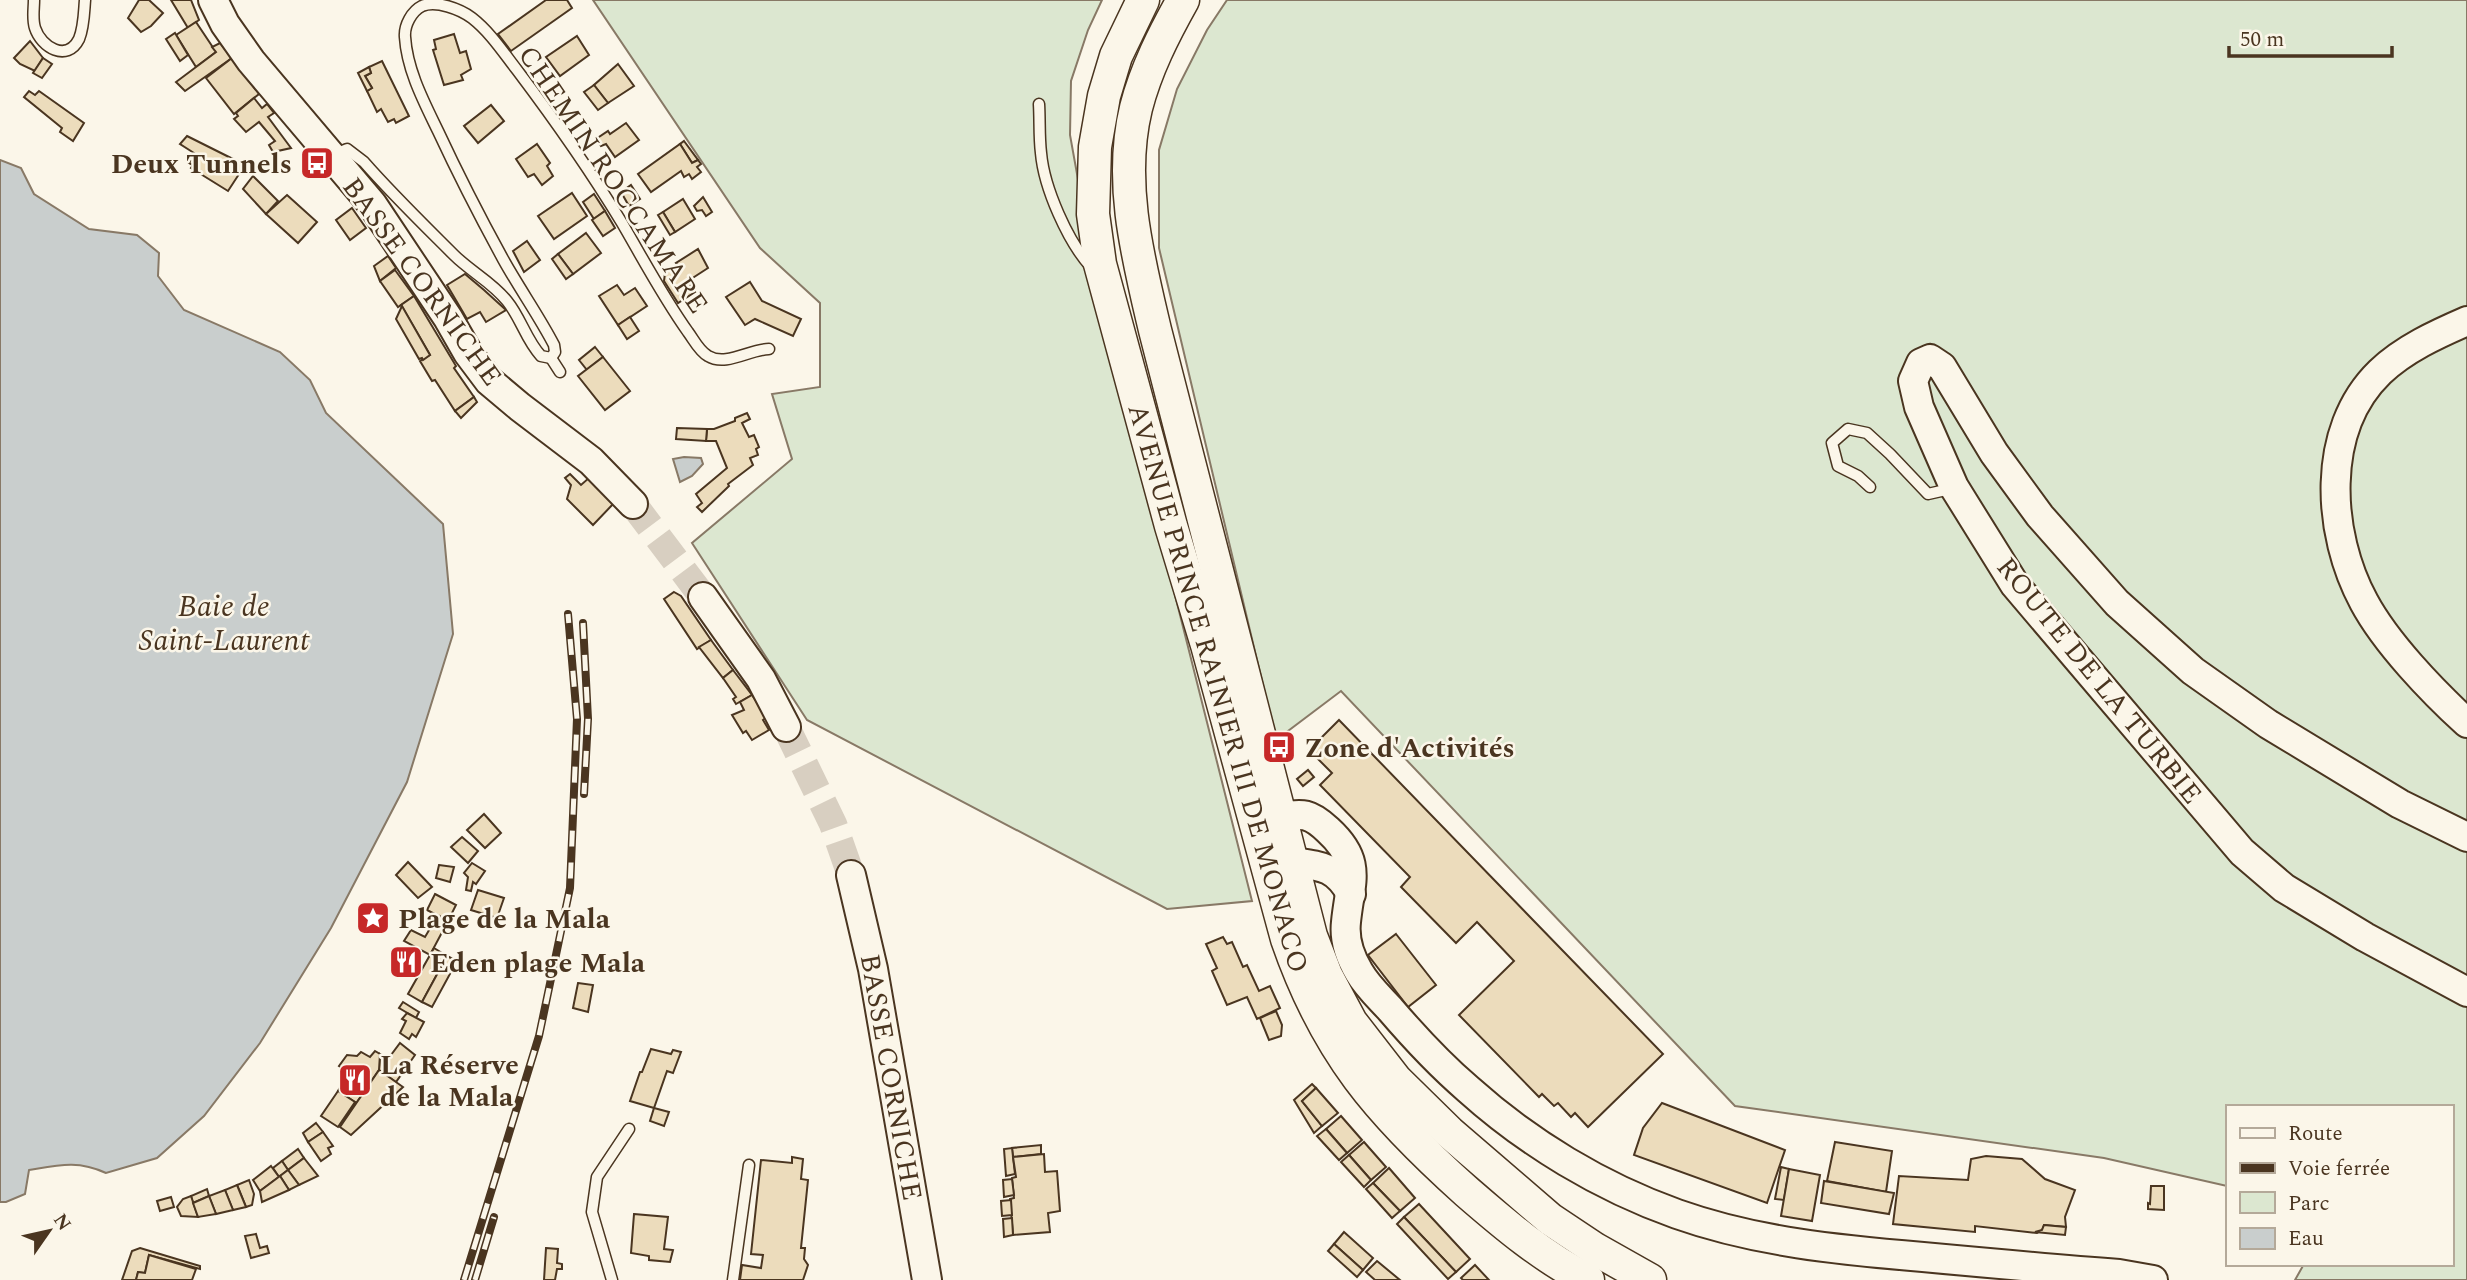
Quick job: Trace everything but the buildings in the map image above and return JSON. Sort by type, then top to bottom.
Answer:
[{"type":"main road","name":"AVENUE PRINCE RAINIER III DE MONACO","points":[[1143,0],[1116,56],[1104,96],[1095,148],[1093,214],[1103,276],[1249,798],[1278,848],[1326,975],[1351,1022],[1396,1080],[1459,1141],[1550,1219],[1594,1250],[1650,1280]]},
{"type":"main road","name":"AVENUE PRINCE RAINIER III DE MONACO","points":[[1183,0],[1164,32],[1136,108],[1129,183],[1139,264],[1278,848],[1300,978],[1332,1041],[1372,1098],[1430,1159],[1531,1246],[1588,1280]]},
{"type":"street","name":"BASSE CORNICHE","points":[[213,0],[225,24],[251,61],[379,212],[468,353],[489,381],[591,461],[634,504]]},
{"type":"street","points":[[2467,321],[2440,333],[2378,373],[2349,418],[2335,477],[2335,509],[2352,577],[2364,603],[2415,669],[2467,723]]},
{"type":"street","name":"ROUTE DE LA TURBIE","points":[[2467,837],[2400,804],[2268,724],[2193,671],[2117,603],[2061,541],[1994,453],[1942,367],[1934,360],[1925,360],[1914,373],[1914,393],[1954,488],[2015,585],[2242,852],[2284,888],[2365,937],[2467,992]]},
{"type":"street","points":[[703,597],[761,679],[786,726]]},
{"type":"street","points":[[1351,894],[1345,882],[1326,868],[1278,848],[1300,814],[1312,817],[1339,839],[1348,853],[1353,877],[1351,894],[1345,924],[1348,951],[1360,974],[1416,1038],[1468,1089],[1536,1143],[1619,1191],[1678,1214],[1738,1232],[1804,1246],[2119,1274],[2153,1280]]},
{"type":"street","name":"BASSE CORNICHE","points":[[851,875],[875,982],[927,1280]]},
{"type":"lane","points":[[34,0],[35,31],[44,44],[54,51],[65,51],[74,47],[78,40],[85,0]]},
{"type":"lane","name":"CHEMIN ROCCAMARE","points":[[551,358],[555,352],[554,345],[475,206],[422,99],[410,64],[404,34],[407,21],[423,5],[443,5],[458,10],[472,18],[492,38],[537,97],[622,223],[680,321],[700,349],[709,357],[720,359],[731,359],[769,349]]},
{"type":"lane","points":[[1039,104],[1041,156],[1052,196],[1077,250],[1091,267],[1103,276]]},
{"type":"lane","points":[[332,157],[342,149],[347,149],[364,162],[456,257],[500,293],[519,319],[535,350],[541,356],[551,358],[560,372]]},
{"type":"lane","points":[[1870,487],[1858,476],[1838,466],[1832,443],[1849,429],[1867,433],[1928,494],[1954,488]]},
{"type":"lane","points":[[612,1280],[592,1212],[597,1177],[629,1129]]},
{"type":"lane","points":[[733,1280],[749,1165]]},
{"type":"green space","points":[[593,0],[1102,0],[1088,30],[1071,81],[1070,135],[1103,309],[1252,901],[1167,909],[807,720],[692,543],[792,459],[772,394],[820,387],[820,303],[760,248]]},
{"type":"green space","points":[[1227,0],[2467,0],[2467,1280],[2295,1280],[2303,1266],[2453,1266],[2453,1105],[2226,1105],[2226,1186],[2104,1158],[1735,1106],[1341,691],[1276,740],[1159,248],[1159,150],[1177,89],[1207,30]]},
{"type":"water","name":"Baie de Saint-Laurent","points":[[0,160],[21,168],[34,194],[89,229],[137,235],[159,253],[158,276],[184,310],[280,352],[310,380],[326,413],[443,524],[453,634],[407,782],[331,928],[260,1043],[204,1116],[157,1158],[106,1173],[77,1165],[29,1170],[25,1194],[6,1202],[0,1202]]},
{"type":"water","points":[[701,458],[703,464],[692,476],[680,482],[673,459]]},
{"type":"tunnel","points":[[633,504],[703,597]]},
{"type":"tunnel","points":[[786,727],[833,824],[851,875]]},
{"type":"railway","points":[[464,1280],[539,1036],[570,888],[577,719],[568,614]]},
{"type":"railway","points":[[583,623],[588,719],[584,794]]},
{"type":"railway","points":[[475,1280],[494,1217]]},
{"type":"place","name":"Deux Tunnels","points":[[317,163]]},
{"type":"place","name":"Zone d'Activités","points":[[1279,747]]},
{"type":"place","name":"Plage de la Mala","points":[[373,918]]},
{"type":"place","name":"Eden plage Mala","points":[[406,962]]},
{"type":"place","name":"La Réserve de la Mala","points":[[355,1080]]}]
